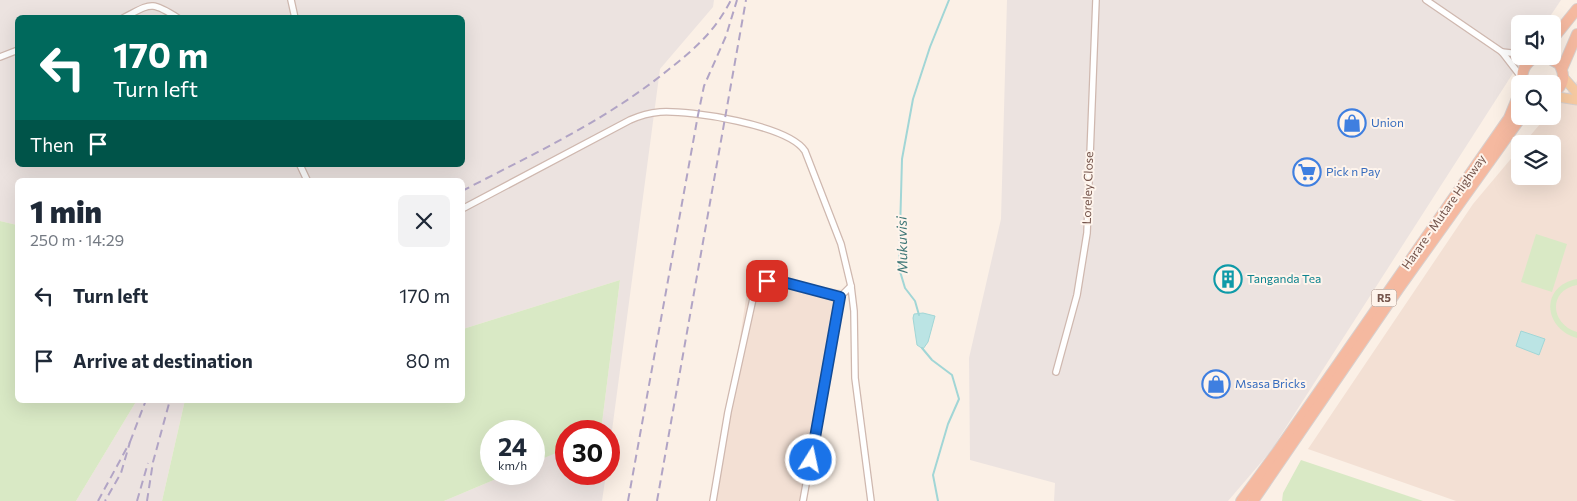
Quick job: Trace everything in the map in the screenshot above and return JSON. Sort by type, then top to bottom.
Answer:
[{"type":"highway","points":[[1561,29],[1577,9]]},
{"type":"highway","points":[[1561,80],[1577,34]]},
{"type":"highway","points":[[1558,65],[1563,74]]},
{"type":"highway","name":"Harare - Mutare Highway","points":[[1240,501],[1272,460],[1511,113]]},
{"type":"highway","name":"Harare - Mutare Highway","points":[[1253,501],[1399,288],[1516,125]]},
{"type":"main road","points":[[1563,74],[1577,93]]},
{"type":"main road","points":[[1561,97],[1577,100]]},
{"type":"street","points":[[291,0],[294,15]]},
{"type":"street","name":"Loreley Close","points":[[1056,372],[1077,295],[1086,242],[1096,0]]},
{"type":"street","points":[[1426,0],[1502,52],[1516,75]]},
{"type":"street","points":[[127,15],[149,3],[163,6],[174,15]]},
{"type":"street","points":[[0,57],[15,51]]},
{"type":"street","points":[[1502,52],[1511,53]]},
{"type":"street","points":[[465,207],[630,120],[645,114],[667,112],[724,119],[780,133],[801,145],[833,220],[851,286],[854,311],[855,378],[871,501]]},
{"type":"street","points":[[713,501],[728,412],[756,284],[767,281],[787,283],[840,297]]},
{"type":"street","points":[[803,501],[840,297],[851,286]]},
{"type":"shaded area","points":[[0,0],[714,0],[713,7],[660,69],[613,420],[602,420],[620,280],[465,328],[465,178],[15,178],[15,225],[0,221]]},
{"type":"shaded area","points":[[1007,0],[1561,0],[1551,15],[1511,15],[1511,65],[1518,65],[1270,452],[1228,501],[1054,501],[1055,483],[970,460],[969,358],[1001,219]]},
{"type":"shaded area","points":[[1577,81],[1577,501],[1456,501],[1308,449],[1473,204],[1511,159],[1511,185],[1561,185],[1561,135],[1531,135],[1539,125],[1561,125],[1561,100]]},
{"type":"shaded area","points":[[749,279],[844,290],[804,501],[715,501]]},
{"type":"shaded area","points":[[135,403],[184,403],[162,501],[76,501]]},
{"type":"shaded area","points":[[555,453],[555,485],[604,485],[602,501],[444,501],[482,485],[545,485],[545,457]]},
{"type":"green space","points":[[0,221],[15,225],[15,403],[135,403],[76,501],[0,501]]},
{"type":"green space","points":[[1536,234],[1567,244],[1552,292],[1521,282]]},
{"type":"green space","points":[[1577,279],[1577,285],[1561,293],[1556,307],[1557,315],[1568,328],[1577,332],[1577,338],[1557,326],[1552,317],[1550,307],[1552,298],[1557,290],[1565,283]]},
{"type":"green space","points":[[620,280],[602,420],[555,420],[555,453],[545,458],[545,420],[480,420],[480,485],[482,485],[444,501],[162,501],[184,403],[465,403],[465,328]]},
{"type":"green space","points":[[1301,460],[1423,501],[1282,501],[1283,493]]},
{"type":"water","points":[[923,313],[935,316],[928,342],[923,349],[917,345],[913,318],[914,314]]},
{"type":"water","points":[[1521,331],[1545,339],[1539,355],[1516,346]]},
{"type":"waterway","name":"Mukuvisi","points":[[919,315],[915,301],[905,288],[899,268],[902,159],[913,99],[930,47],[949,0]]},
{"type":"waterway","name":"Mukuvisi","points":[[922,348],[932,360],[952,375],[959,399],[948,424],[933,475],[938,501]]},
{"type":"railway","points":[[465,189],[594,121],[644,88],[678,62],[704,38],[718,21],[731,0]]},
{"type":"railway","points":[[628,501],[704,86],[726,36],[737,0]]},
{"type":"railway","points":[[657,501],[746,0]]},
{"type":"railway","points":[[130,442],[145,403]]},
{"type":"railway","points":[[147,501],[153,462],[169,403]]},
{"type":"railway","points":[[98,501],[130,442],[121,473],[105,501]]},
{"type":"railway","points":[[137,501],[148,463]]},
{"type":"place","name":"Union","points":[[1352,123]]},
{"type":"place","name":"Pick n Pay","points":[[1307,172]]},
{"type":"place","name":"Tanganda Tea","points":[[1228,279]]},
{"type":"place","name":"Msasa Bricks","points":[[1216,384]]},
{"type":"route","points":[[767,281],[787,283],[840,297],[811,460]]}]
